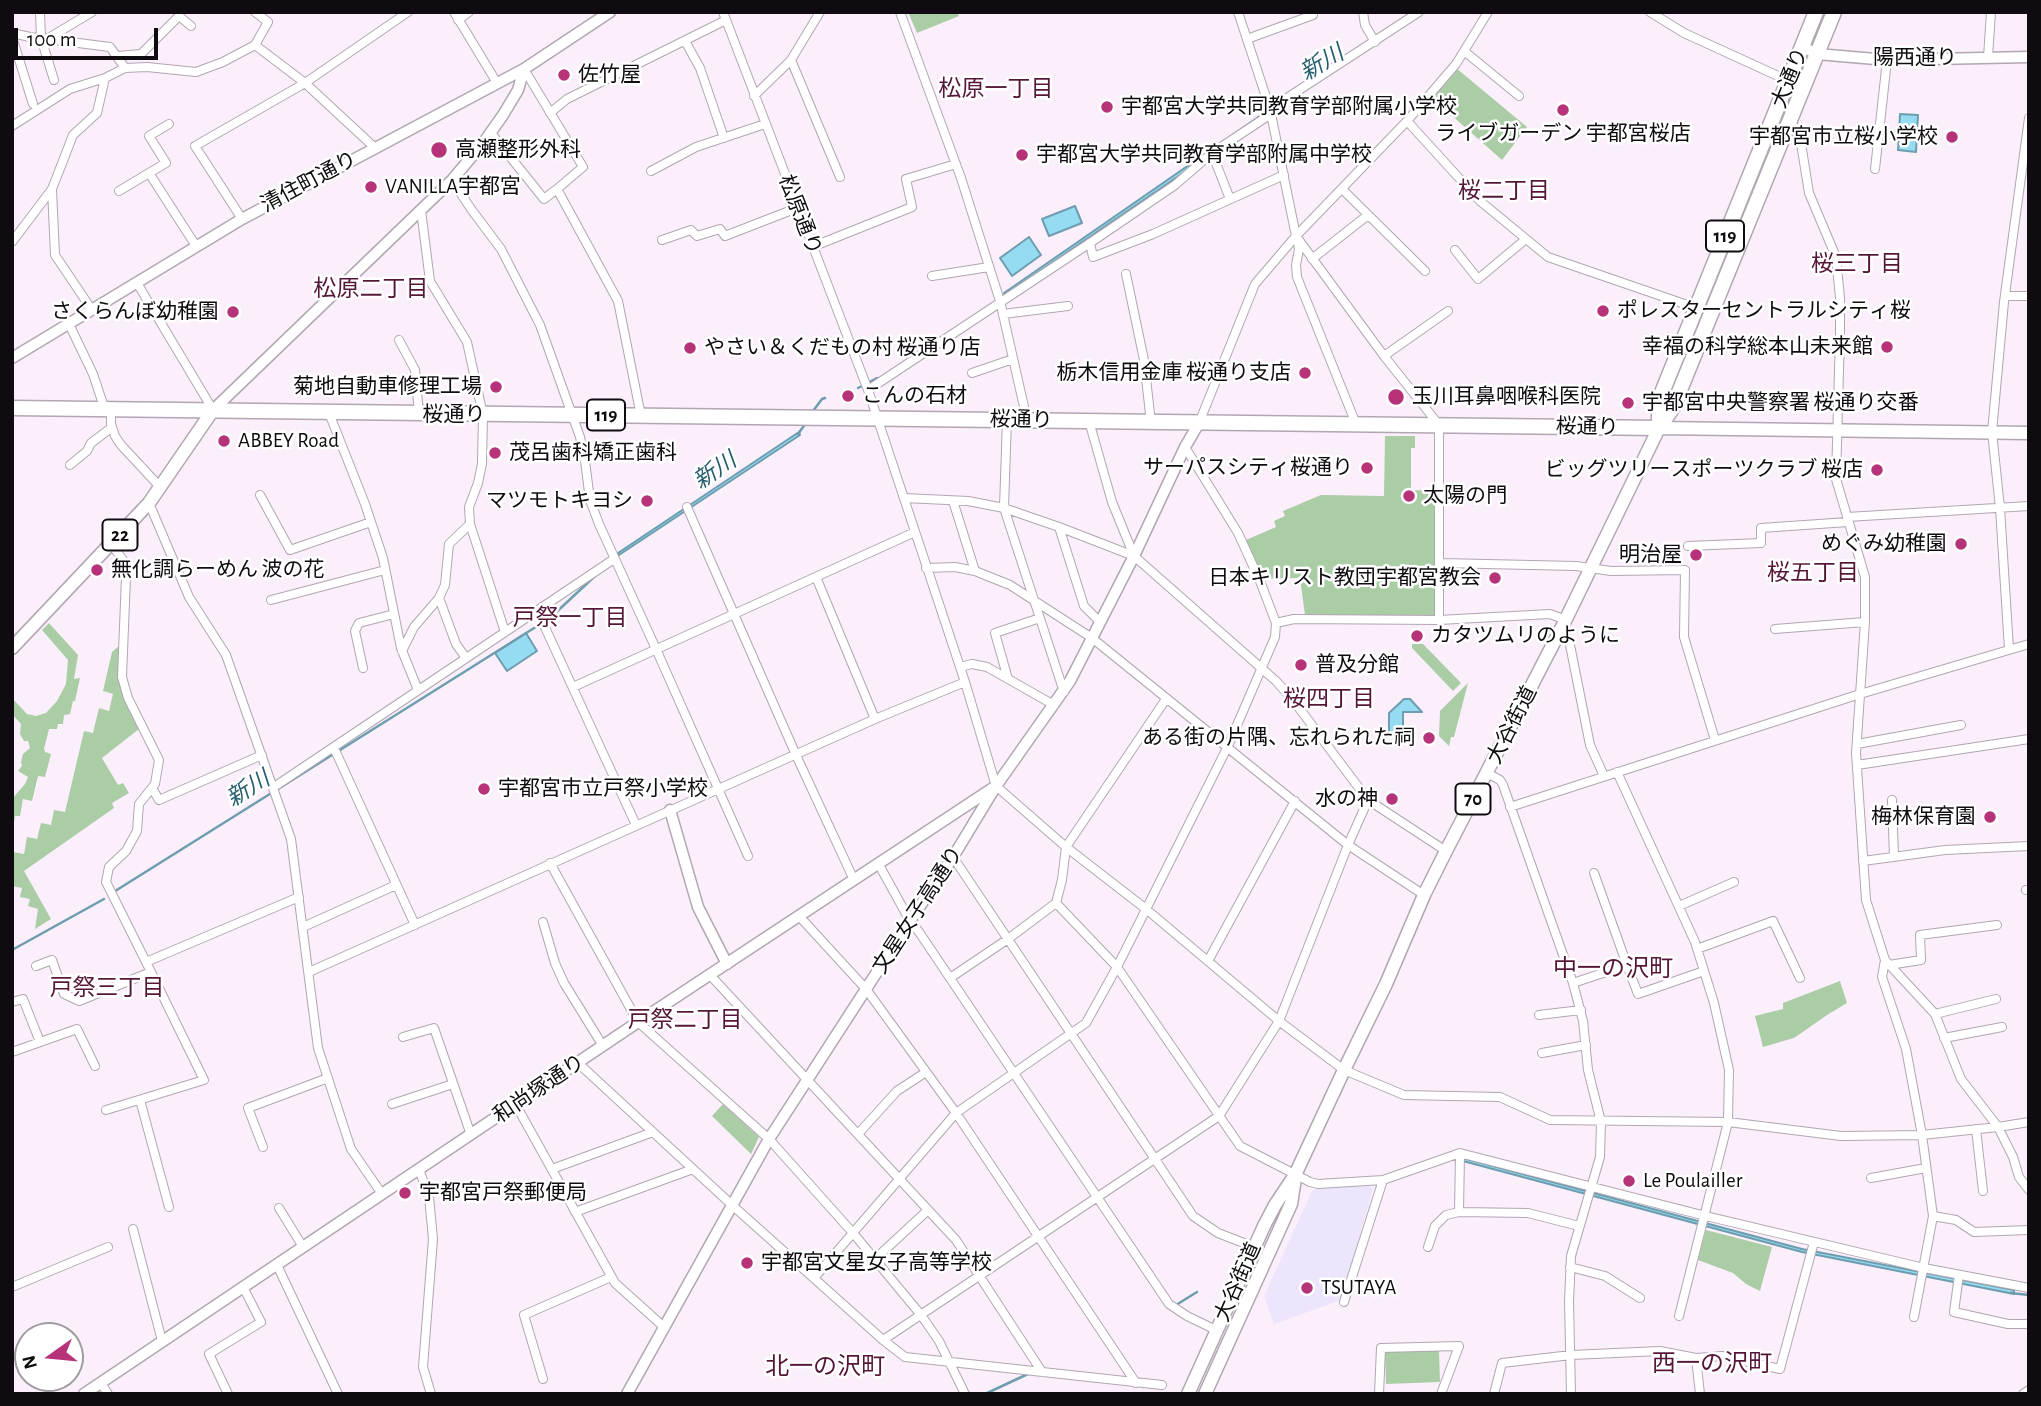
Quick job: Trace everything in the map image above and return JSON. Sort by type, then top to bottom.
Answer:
[{"type":"highway","name":"大通り","points":[[1659,428],[1659,400],[1816,12]]},
{"type":"highway","name":"大通り","points":[[1659,428],[1675,402],[1834,12]]},
{"type":"highway","name":"桜通り","points":[[12,408],[1659,428]]},
{"type":"main road","name":"22","points":[[12,648],[149,503],[213,411]]},
{"type":"main road","name":"桜通り","points":[[1659,428],[2029,433]]},
{"type":"main road","name":"大谷街道","points":[[1188,1394],[1254,1247],[1275,1205],[1295,1175],[1387,984],[1424,895],[1563,625],[1659,428]]},
{"type":"main road","name":"大谷街道","points":[[1205,1394],[1291,1204],[1295,1175]]},
{"type":"street","points":[[40,12],[54,80]]},
{"type":"street","points":[[44,38],[92,12]]},
{"type":"street","points":[[255,12],[268,22]]},
{"type":"street","points":[[12,126],[70,89],[105,78],[125,68],[147,67],[196,72],[223,62],[255,45],[274,12]]},
{"type":"street","points":[[242,219],[195,146],[305,83],[408,12]]},
{"type":"street","points":[[469,12],[456,16],[497,83]]},
{"type":"street","name":"清住町通り","points":[[12,358],[242,219],[524,69],[610,12]]},
{"type":"street","points":[[754,96],[791,60],[820,12]]},
{"type":"street","points":[[900,12],[956,164],[1000,301],[1027,420]]},
{"type":"street","points":[[1238,12],[1271,112],[1299,249],[1297,277],[1356,424]]},
{"type":"street","points":[[1247,39],[1313,15],[1312,12]]},
{"type":"street","points":[[1363,12],[1365,25],[1375,42]]},
{"type":"street","points":[[868,390],[1175,185],[1212,153],[1419,12]]},
{"type":"street","points":[[1199,423],[1255,284],[1296,236],[1407,121],[1455,64],[1488,12]]},
{"type":"street","points":[[1650,12],[1684,33],[1789,81]]},
{"type":"street","points":[[1988,57],[1991,12]]},
{"type":"street","points":[[117,56],[141,54],[179,16],[191,26]]},
{"type":"street","points":[[550,113],[567,99],[685,41],[724,16]]},
{"type":"street","name":"松原通り","points":[[724,16],[868,390],[960,667],[996,786]]},
{"type":"street","points":[[33,104],[12,35],[110,47],[125,68]]},
{"type":"street","points":[[685,41],[700,68],[724,138]]},
{"type":"street","points":[[255,45],[305,83],[374,147]]},
{"type":"street","name":"陽西通り","points":[[1803,47],[1817,54],[1887,60],[2029,57]]},
{"type":"street","points":[[1464,51],[1519,96]]},
{"type":"street","points":[[791,60],[840,177]]},
{"type":"street","points":[[1875,169],[1887,60]]},
{"type":"street","points":[[491,133],[544,199],[583,167],[524,69]]},
{"type":"street","points":[[137,283],[213,411],[452,180],[491,133],[518,90],[524,69]]},
{"type":"street","points":[[12,242],[52,189],[73,135],[97,113],[105,78]]},
{"type":"street","points":[[2009,649],[1992,432],[2005,296],[2029,118]]},
{"type":"street","points":[[1407,121],[1480,201],[1548,257],[1696,308]]},
{"type":"street","points":[[1790,123],[1799,131],[1809,193],[1836,257],[1840,322],[1836,479],[1865,577],[1857,765],[1866,900],[1887,962],[1935,1014],[1961,1079],[1998,1127],[2013,1157],[2019,1177],[2029,1190]]},
{"type":"street","points":[[119,191],[166,163],[149,136],[169,124]]},
{"type":"street","points":[[651,171],[696,147],[765,124]]},
{"type":"street","points":[[1212,153],[1230,199]]},
{"type":"street","points":[[813,247],[912,207],[906,179],[956,164]]},
{"type":"street","points":[[149,173],[196,246]]},
{"type":"street","points":[[1090,243],[1093,257],[1153,234],[1284,175]]},
{"type":"street","points":[[452,180],[500,248],[545,338],[580,437],[590,500],[748,856]]},
{"type":"street","points":[[52,189],[55,255],[92,310]]},
{"type":"street","points":[[557,189],[618,301],[641,416]]},
{"type":"street","points":[[1342,189],[1425,271]]},
{"type":"street","points":[[662,240],[691,230],[698,236],[720,229],[725,236],[797,208]]},
{"type":"street","points":[[421,210],[430,281],[467,342],[483,415],[482,464],[469,508],[470,524],[505,632]]},
{"type":"street","points":[[1312,259],[1368,215]]},
{"type":"street","points":[[1296,236],[1384,356],[1439,425],[1440,620]]},
{"type":"street","points":[[1455,250],[1478,279],[1526,239]]},
{"type":"street","points":[[932,276],[989,267]]},
{"type":"street","points":[[1126,274],[1144,360],[1150,423]]},
{"type":"street","points":[[2005,296],[2029,296]]},
{"type":"street","points":[[1003,314],[1068,306]]},
{"type":"street","points":[[1384,356],[1448,311]]},
{"type":"street","points":[[69,324],[108,410],[111,428],[121,445],[161,488]]},
{"type":"street","points":[[399,340],[415,370],[419,415]]},
{"type":"street","points":[[972,373],[1013,359]]},
{"type":"street","points":[[329,413],[371,522],[386,569],[402,651],[418,690]]},
{"type":"street","points":[[1007,419],[1004,508],[1063,692]]},
{"type":"street","points":[[1089,421],[1112,502],[1133,556]]},
{"type":"street","name":"文星女子高通り","points":[[627,1394],[769,1139],[953,857],[996,786],[1063,692],[1199,423]]},
{"type":"street","points":[[70,465],[91,443],[111,428]]},
{"type":"street","points":[[815,1277],[956,1113],[1086,1023],[1228,746],[1275,637],[1276,623],[1238,533],[1185,447]]},
{"type":"street","points":[[260,495],[290,550],[371,522]]},
{"type":"street","points":[[904,498],[968,501],[1004,508],[1133,556],[1276,681],[1368,800],[1446,851]]},
{"type":"street","points":[[953,500],[975,571]]},
{"type":"street","points":[[149,503],[189,597],[226,655],[274,787],[291,839],[318,1048],[351,1149],[382,1194]]},
{"type":"street","points":[[1688,546],[1761,542],[1761,528],[2029,506]]},
{"type":"street","points":[[687,507],[853,880]]},
{"type":"street","points":[[402,651],[414,627],[439,598],[445,585],[449,544],[470,524]]},
{"type":"street","points":[[1059,527],[1084,606],[1100,622]]},
{"type":"street","points":[[573,687],[915,533]]},
{"type":"street","points":[[106,1110],[204,1080],[106,882],[109,867],[125,851],[137,831],[139,804],[155,785],[159,760],[128,698],[122,677],[126,577],[123,560],[111,544]]},
{"type":"street","points":[[274,787],[614,559]]},
{"type":"street","points":[[1441,563],[1576,566],[1611,571],[1685,570],[1684,637],[1715,740]]},
{"type":"street","points":[[926,568],[955,567],[975,571],[1010,585],[1092,638],[1348,845],[1424,895]]},
{"type":"street","points":[[271,600],[386,569]]},
{"type":"street","points":[[816,577],[875,719]]},
{"type":"street","points":[[439,598],[456,643],[466,658]]},
{"type":"street","points":[[537,610],[636,825]]},
{"type":"street","points":[[363,668],[355,631],[359,624],[394,614]]},
{"type":"street","points":[[1276,623],[1294,619],[1440,620],[1550,614],[1563,625],[1570,645],[1590,745],[1604,776]]},
{"type":"street","points":[[1008,679],[995,633],[1040,618]]},
{"type":"street","points":[[1775,629],[1865,622]]},
{"type":"street","points":[[1510,807],[1860,694],[2029,644]]},
{"type":"street","points":[[960,667],[980,665],[1054,705]]},
{"type":"street","points":[[309,972],[875,719],[964,682]]},
{"type":"street","points":[[950,978],[1056,903],[1066,847],[1166,699]]},
{"type":"street","points":[[1857,744],[1961,725]]},
{"type":"street","points":[[1857,765],[2029,739]]},
{"type":"street","points":[[334,748],[415,925]]},
{"type":"street","points":[[152,788],[159,800],[262,755]]},
{"type":"street","points":[[1617,772],[1697,949],[1714,1003],[1729,1070],[1728,1122],[1679,1316]]},
{"type":"street","points":[[1487,773],[1500,780],[1503,785],[1573,984],[1581,1010],[1588,1070],[1601,1122],[1600,1157],[1571,1256],[1571,1394]]},
{"type":"street","points":[[996,786],[1066,847],[1146,909],[1279,1021],[1344,1070],[1404,1095],[1500,1097],[1550,1120],[1728,1122],[1841,1136],[1922,1135],[2029,1122]]},
{"type":"street","name":"和尚塚通り","points":[[84,1394],[638,1022],[996,786]]},
{"type":"street","points":[[883,1340],[1219,1116],[1279,1021],[1368,800]]},
{"type":"street","points":[[1892,800],[1894,857]]},
{"type":"street","points":[[1208,961],[1295,801]]},
{"type":"street","points":[[670,810],[698,907],[727,964]]},
{"type":"street","points":[[1863,861],[1945,850],[2029,846]]},
{"type":"street","points":[[953,857],[1193,1216],[1218,1233],[1254,1247]]},
{"type":"street","points":[[550,863],[638,1022],[769,1139],[853,1233],[921,1315],[939,1341],[965,1394]]},
{"type":"street","points":[[878,863],[910,921],[1169,1304],[1216,1330]]},
{"type":"street","points":[[1594,873],[1638,994],[1704,971]]},
{"type":"street","points":[[1679,906],[1734,882]]},
{"type":"street","points":[[303,927],[396,885]]},
{"type":"street","points":[[146,962],[299,897]]},
{"type":"street","points":[[1056,903],[1117,967],[1241,1146],[1295,1175],[1318,1184],[1383,1180],[1461,1153],[1814,1242],[1924,1268],[2029,1288]]},
{"type":"street","points":[[799,916],[866,989],[956,1113],[1136,1382]]},
{"type":"street","points":[[1697,949],[1773,921],[1800,978]]},
{"type":"street","points":[[543,922],[564,983],[603,1046]]},
{"type":"street","points":[[1887,962],[1921,960],[1920,935],[1997,925]]},
{"type":"street","points":[[36,966],[52,960],[64,994],[79,1001],[151,972]]},
{"type":"street","points":[[1887,962],[1882,977],[1906,1049],[1933,1216],[1914,1317]]},
{"type":"street","points":[[1573,984],[1628,965]]},
{"type":"street","points":[[710,975],[956,1240],[1042,1372]]},
{"type":"street","points":[[12,1002],[23,999],[40,1042]]},
{"type":"street","points":[[1935,1014],[1996,999]]},
{"type":"street","points":[[1539,1015],[1581,1010]]},
{"type":"street","points":[[1944,1038],[2002,1027]]},
{"type":"street","points":[[403,1037],[434,1028],[471,1135]]},
{"type":"street","points":[[12,1052],[77,1029],[95,1066]]},
{"type":"street","points":[[1542,1053],[1586,1045]]},
{"type":"street","points":[[578,1063],[732,1205],[905,1357],[1162,1385]]},
{"type":"street","points":[[858,1133],[897,1091],[926,1072]]},
{"type":"street","points":[[263,1147],[248,1108],[328,1078]]},
{"type":"street","points":[[392,1104],[453,1084]]},
{"type":"street","points":[[140,1100],[169,1207]]},
{"type":"street","points":[[516,1105],[611,1277],[664,1328]]},
{"type":"street","points":[[1976,1129],[1983,1191]]},
{"type":"street","points":[[552,1170],[653,1132]]},
{"type":"street","points":[[1459,1212],[1461,1153]]},
{"type":"street","points":[[1871,1178],[1926,1168]]},
{"type":"street","points":[[419,1169],[429,1197],[433,1239],[423,1367],[431,1394]]},
{"type":"street","points":[[575,1212],[693,1169]]},
{"type":"street","points":[[1344,1302],[1383,1180]]},
{"type":"street","points":[[279,1208],[303,1247]]},
{"type":"street","points":[[874,1259],[928,1210]]},
{"type":"street","points":[[1428,1247],[1435,1226],[1446,1215],[1459,1212],[1528,1213],[1579,1226]]},
{"type":"street","points":[[1933,1216],[1956,1220],[1974,1232],[2029,1230]]},
{"type":"street","points":[[133,1229],[162,1341]]},
{"type":"street","points":[[1494,1394],[1502,1363],[1571,1355],[1660,1351],[1696,1358],[1722,1356],[1780,1368],[1814,1242]]},
{"type":"street","points":[[12,1287],[108,1247]]},
{"type":"street","points":[[276,1265],[338,1394]]},
{"type":"street","points":[[1570,1267],[1605,1276],[1640,1297]]},
{"type":"street","points":[[1959,1275],[1954,1312],[2008,1324],[2029,1324]]},
{"type":"street","points":[[543,1380],[524,1315],[611,1277]]},
{"type":"street","points":[[228,1394],[209,1354],[261,1322],[243,1287]]},
{"type":"street","points":[[1379,1394],[1381,1348],[1459,1346],[1441,1394]]},
{"type":"street","points":[[1696,1358],[1700,1394]]},
{"type":"street","points":[[101,1383],[108,1394]]},
{"type":"street","points":[[2023,1394],[2029,1390]]},
{"type":"shaded area","points":[[1370,1186],[1373,1189],[1341,1300],[1274,1324],[1264,1296],[1312,1191],[1319,1187]]},
{"type":"green space","points":[[908,12],[957,12],[959,16],[917,33]]},
{"type":"green space","points":[[1456,68],[1527,127],[1502,160],[1432,98]]},
{"type":"green space","points":[[1385,436],[1415,436],[1415,448],[1411,448],[1411,490],[1438,491],[1437,612],[1433,617],[1305,615],[1300,578],[1262,579],[1246,540],[1276,527],[1274,521],[1285,516],[1283,511],[1321,495],[1384,496]]},
{"type":"green space","points":[[49,623],[78,655],[74,679],[80,678],[70,714],[64,715],[63,724],[58,724],[57,729],[49,729],[44,749],[51,754],[45,777],[38,776],[32,801],[23,799],[20,816],[15,816],[14,822],[12,799],[28,777],[18,771],[22,766],[23,754],[30,748],[28,741],[24,741],[20,734],[21,724],[12,714],[12,698],[27,714],[36,716],[46,713],[57,701],[66,684],[68,660],[42,630]]},
{"type":"green space","points":[[1412,644],[1423,644],[1461,683],[1453,691],[1412,648]]},
{"type":"green space","points":[[120,645],[131,710],[139,729],[102,758],[118,785],[123,783],[129,793],[112,803],[114,808],[24,871],[51,919],[35,929],[38,909],[28,906],[30,899],[20,897],[22,888],[12,886],[13,852],[24,854],[27,837],[37,839],[41,823],[51,825],[54,810],[65,812],[84,731],[93,733],[99,708],[109,711],[113,694],[103,691],[112,652]]},
{"type":"green space","points":[[1468,683],[1454,737],[1451,737],[1449,746],[1439,736],[1440,711]]},
{"type":"green space","points":[[1840,981],[1847,1003],[1794,1038],[1763,1047],[1755,1016],[1783,1009],[1783,1003]]},
{"type":"green space","points":[[723,1104],[759,1137],[751,1154],[712,1116]]},
{"type":"green space","points":[[1706,1230],[1772,1247],[1760,1291],[1733,1273],[1698,1260]]},
{"type":"green space","points":[[1439,1350],[1440,1382],[1386,1384],[1385,1351]]},
{"type":"water","points":[[1267,111],[1269,114],[1005,295],[1004,293]]},
{"type":"water","points":[[1900,114],[1918,115],[1916,152],[1898,150]]},
{"type":"water","points":[[1075,206],[1082,223],[1049,236],[1042,219]]},
{"type":"water","points":[[1029,237],[1041,255],[1012,276],[1000,258]]},
{"type":"water","points":[[799,432],[800,435],[619,555],[618,553]]},
{"type":"water","points":[[526,633],[537,651],[507,671],[495,653]]},
{"type":"water","points":[[1404,699],[1410,699],[1422,712],[1403,712],[1403,727],[1393,736],[1384,736],[1384,732],[1389,732],[1389,713]]},
{"type":"water","points":[[1463,1158],[1802,1249],[2014,1290],[2014,1294],[1802,1252],[1463,1161]]},
{"type":"waterway","name":"新川","points":[[858,388],[877,378]]},
{"type":"waterway","name":"新川","points":[[813,411],[825,398]]},
{"type":"waterway","name":"新川","points":[[798,434],[806,423]]},
{"type":"waterway","name":"新川","points":[[278,789],[550,618],[595,576]]},
{"type":"waterway","name":"新川","points":[[112,893],[273,792]]},
{"type":"waterway","name":"新川","points":[[12,950],[104,899]]},
{"type":"waterway","points":[[1176,1305],[1197,1292]]},
{"type":"waterway","points":[[2011,1293],[2029,1295]]},
{"type":"waterway","points":[[985,1394],[1030,1373]]},
{"type":"place","name":"佐竹屋","points":[[564,75]]},
{"type":"place","name":"宇都宮大学共同教育学部附属小学校","points":[[1107,107]]},
{"type":"place","name":"ライブガーデン 宇都宮桜店","points":[[1563,110]]},
{"type":"place","name":"宇都宮市立桜小学校","points":[[1952,137]]},
{"type":"place","name":"高瀬整形外科","points":[[439,150]]},
{"type":"place","name":"宇都宮大学共同教育学部附属中学校","points":[[1022,155]]},
{"type":"place","name":"VANILLA宇都宮","points":[[371,187]]},
{"type":"place","name":"ポレスターセントラルシティ桜","points":[[1603,311]]},
{"type":"place","name":"さくらんぼ幼稚園","points":[[233,312]]},
{"type":"place","name":"幸福の科学総本山未来館","points":[[1887,347]]},
{"type":"place","name":"やさい＆くだもの村 桜通り店","points":[[690,348]]},
{"type":"place","name":"栃木信用金庫 桜通り支店","points":[[1305,373]]},
{"type":"place","name":"菊地自動車修理工場","points":[[496,387]]},
{"type":"place","name":"こんの石材","points":[[848,396]]},
{"type":"place","name":"玉川耳鼻咽喉科医院","points":[[1396,397]]},
{"type":"place","name":"宇都宮中央警察署 桜通り交番","points":[[1628,403]]},
{"type":"place","name":"ABBEY Road","points":[[224,441]]},
{"type":"place","name":"茂呂歯科矯正歯科","points":[[495,453]]},
{"type":"place","name":"サーパスシティ桜通り","points":[[1367,468]]},
{"type":"place","name":"ビッグツリースポーツクラブ 桜店","points":[[1877,470]]},
{"type":"place","name":"太陽の門","points":[[1409,496]]},
{"type":"place","name":"マツモトキヨシ","points":[[647,501]]},
{"type":"place","name":"めぐみ幼稚園","points":[[1961,544]]},
{"type":"place","name":"明治屋","points":[[1696,555]]},
{"type":"place","name":"無化調らーめん 波の花","points":[[97,570]]},
{"type":"place","name":"日本キリスト教団宇都宮教会","points":[[1495,578]]},
{"type":"place","name":"カタツムリのように","points":[[1417,636]]},
{"type":"place","name":"普及分館","points":[[1301,665]]},
{"type":"place","name":"ある街の片隅、忘れられた祠","points":[[1429,738]]},
{"type":"place","name":"宇都宮市立戸祭小学校","points":[[484,789]]},
{"type":"place","name":"水の神","points":[[1392,799]]},
{"type":"place","name":"梅林保育園","points":[[1990,817]]},
{"type":"place","name":"Le Poulailler","points":[[1629,1181]]},
{"type":"place","name":"宇都宮戸祭郵便局","points":[[405,1193]]},
{"type":"place","name":"宇都宮文星女子高等学校","points":[[747,1263]]},
{"type":"place","name":"TSUTAYA","points":[[1307,1288]]},
{"type":"district","name":"松原一丁目","points":[[996,89]]},
{"type":"district","name":"桜二丁目","points":[[1504,191]]},
{"type":"district","name":"桜三丁目","points":[[1857,264]]},
{"type":"district","name":"松原二丁目","points":[[371,289]]},
{"type":"district","name":"桜五丁目","points":[[1813,573]]},
{"type":"district","name":"戸祭一丁目","points":[[570,618]]},
{"type":"district","name":"桜四丁目","points":[[1329,699]]},
{"type":"district","name":"中一の沢町","points":[[1613,969]]},
{"type":"district","name":"戸祭三丁目","points":[[107,988]]},
{"type":"district","name":"戸祭二丁目","points":[[685,1020]]},
{"type":"district","name":"西一の沢町","points":[[1712,1364]]},
{"type":"district","name":"北一の沢町","points":[[825,1367]]}]
